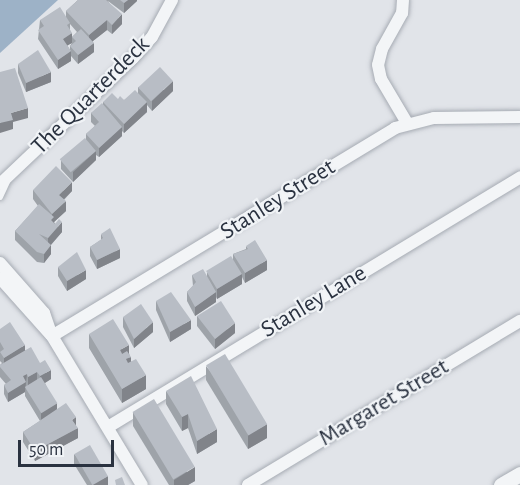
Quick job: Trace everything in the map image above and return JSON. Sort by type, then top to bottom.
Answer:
[{"type":"street","name":"The Quarterdeck","points":[[0,184],[133,58],[152,37],[171,0]]},
{"type":"street","points":[[403,0],[400,18],[382,49],[378,65],[381,79],[407,123]]},
{"type":"street","name":"Stanley Street","points":[[52,336],[407,123],[434,118],[520,117]]},
{"type":"street","name":"Stanley Lane","points":[[108,427],[520,177]]},
{"type":"street","points":[[0,262],[44,313],[52,336]]},
{"type":"street","points":[[0,278],[52,336],[142,485]]},
{"type":"street","name":"Margaret Street","points":[[248,485],[520,321]]},
{"type":"street","points":[[501,485],[520,474]]},
{"type":"lane","points":[[0,197],[14,171]]},
{"type":"water","points":[[0,0],[58,0],[0,53]]},
{"type":"building","points":[[78,0],[106,0],[122,14],[112,25],[107,20],[89,35],[66,11]]},
{"type":"building","points":[[60,7],[70,23],[67,25],[72,33],[63,39],[71,51],[58,60],[38,30],[44,26],[40,20]]},
{"type":"building","points":[[81,29],[94,43],[78,55],[70,46],[76,41],[72,37]]},
{"type":"building","points":[[38,50],[51,72],[26,83],[18,64]]},
{"type":"building","points":[[160,67],[173,81],[151,101],[138,87]]},
{"type":"building","points":[[15,68],[28,108],[11,113],[13,120],[0,123],[0,72]]},
{"type":"building","points":[[135,90],[147,102],[124,124],[103,102],[112,93],[118,99],[120,96],[124,100]]},
{"type":"building","points":[[102,103],[122,127],[99,148],[86,134],[99,122],[91,113]]},
{"type":"building","points":[[85,138],[96,151],[71,172],[60,159]]},
{"type":"building","points":[[56,166],[72,182],[59,195],[66,201],[52,214],[33,190]]},
{"type":"building","points":[[39,204],[54,217],[51,220],[55,224],[59,219],[62,222],[48,238],[39,234],[51,245],[44,254],[37,252],[15,231]]},
{"type":"building","points":[[110,228],[120,249],[97,260],[90,247],[103,238],[101,234]]},
{"type":"building","points":[[255,240],[267,260],[245,273],[233,254],[248,249],[246,246]]},
{"type":"building","points":[[77,252],[86,270],[67,281],[58,267]]},
{"type":"building","points":[[231,256],[242,274],[217,289],[206,271]]},
{"type":"building","points":[[203,269],[216,292],[195,307],[187,292],[196,282],[192,275]]},
{"type":"building","points":[[171,292],[191,320],[170,332],[156,301]]},
{"type":"building","points":[[221,301],[235,323],[215,339],[197,316]]},
{"type":"building","points":[[141,304],[153,322],[134,339],[123,317]]},
{"type":"building","points":[[113,319],[129,345],[120,350],[122,354],[127,351],[131,357],[126,359],[128,363],[136,359],[146,375],[122,389],[89,334]]},
{"type":"building","points":[[10,322],[25,345],[4,358],[0,352],[4,349],[0,342],[0,329]]},
{"type":"building","points":[[31,347],[40,363],[45,360],[51,370],[40,376],[37,372],[28,377],[27,374],[23,376],[26,382],[8,393],[4,385],[11,380],[0,365]]},
{"type":"building","points":[[225,354],[267,424],[248,436],[206,365]]},
{"type":"building","points":[[191,376],[217,429],[197,441],[188,414],[182,417],[166,391]]},
{"type":"building","points":[[41,377],[57,403],[41,413],[25,387]]},
{"type":"building","points":[[154,399],[195,467],[173,480],[133,412]]},
{"type":"building","points":[[66,403],[76,417],[72,420],[78,428],[35,451],[23,432]]},
{"type":"building","points":[[90,445],[108,476],[92,485],[74,454]]},
{"type":"building","points":[[122,477],[125,485],[116,485],[115,480]]}]
